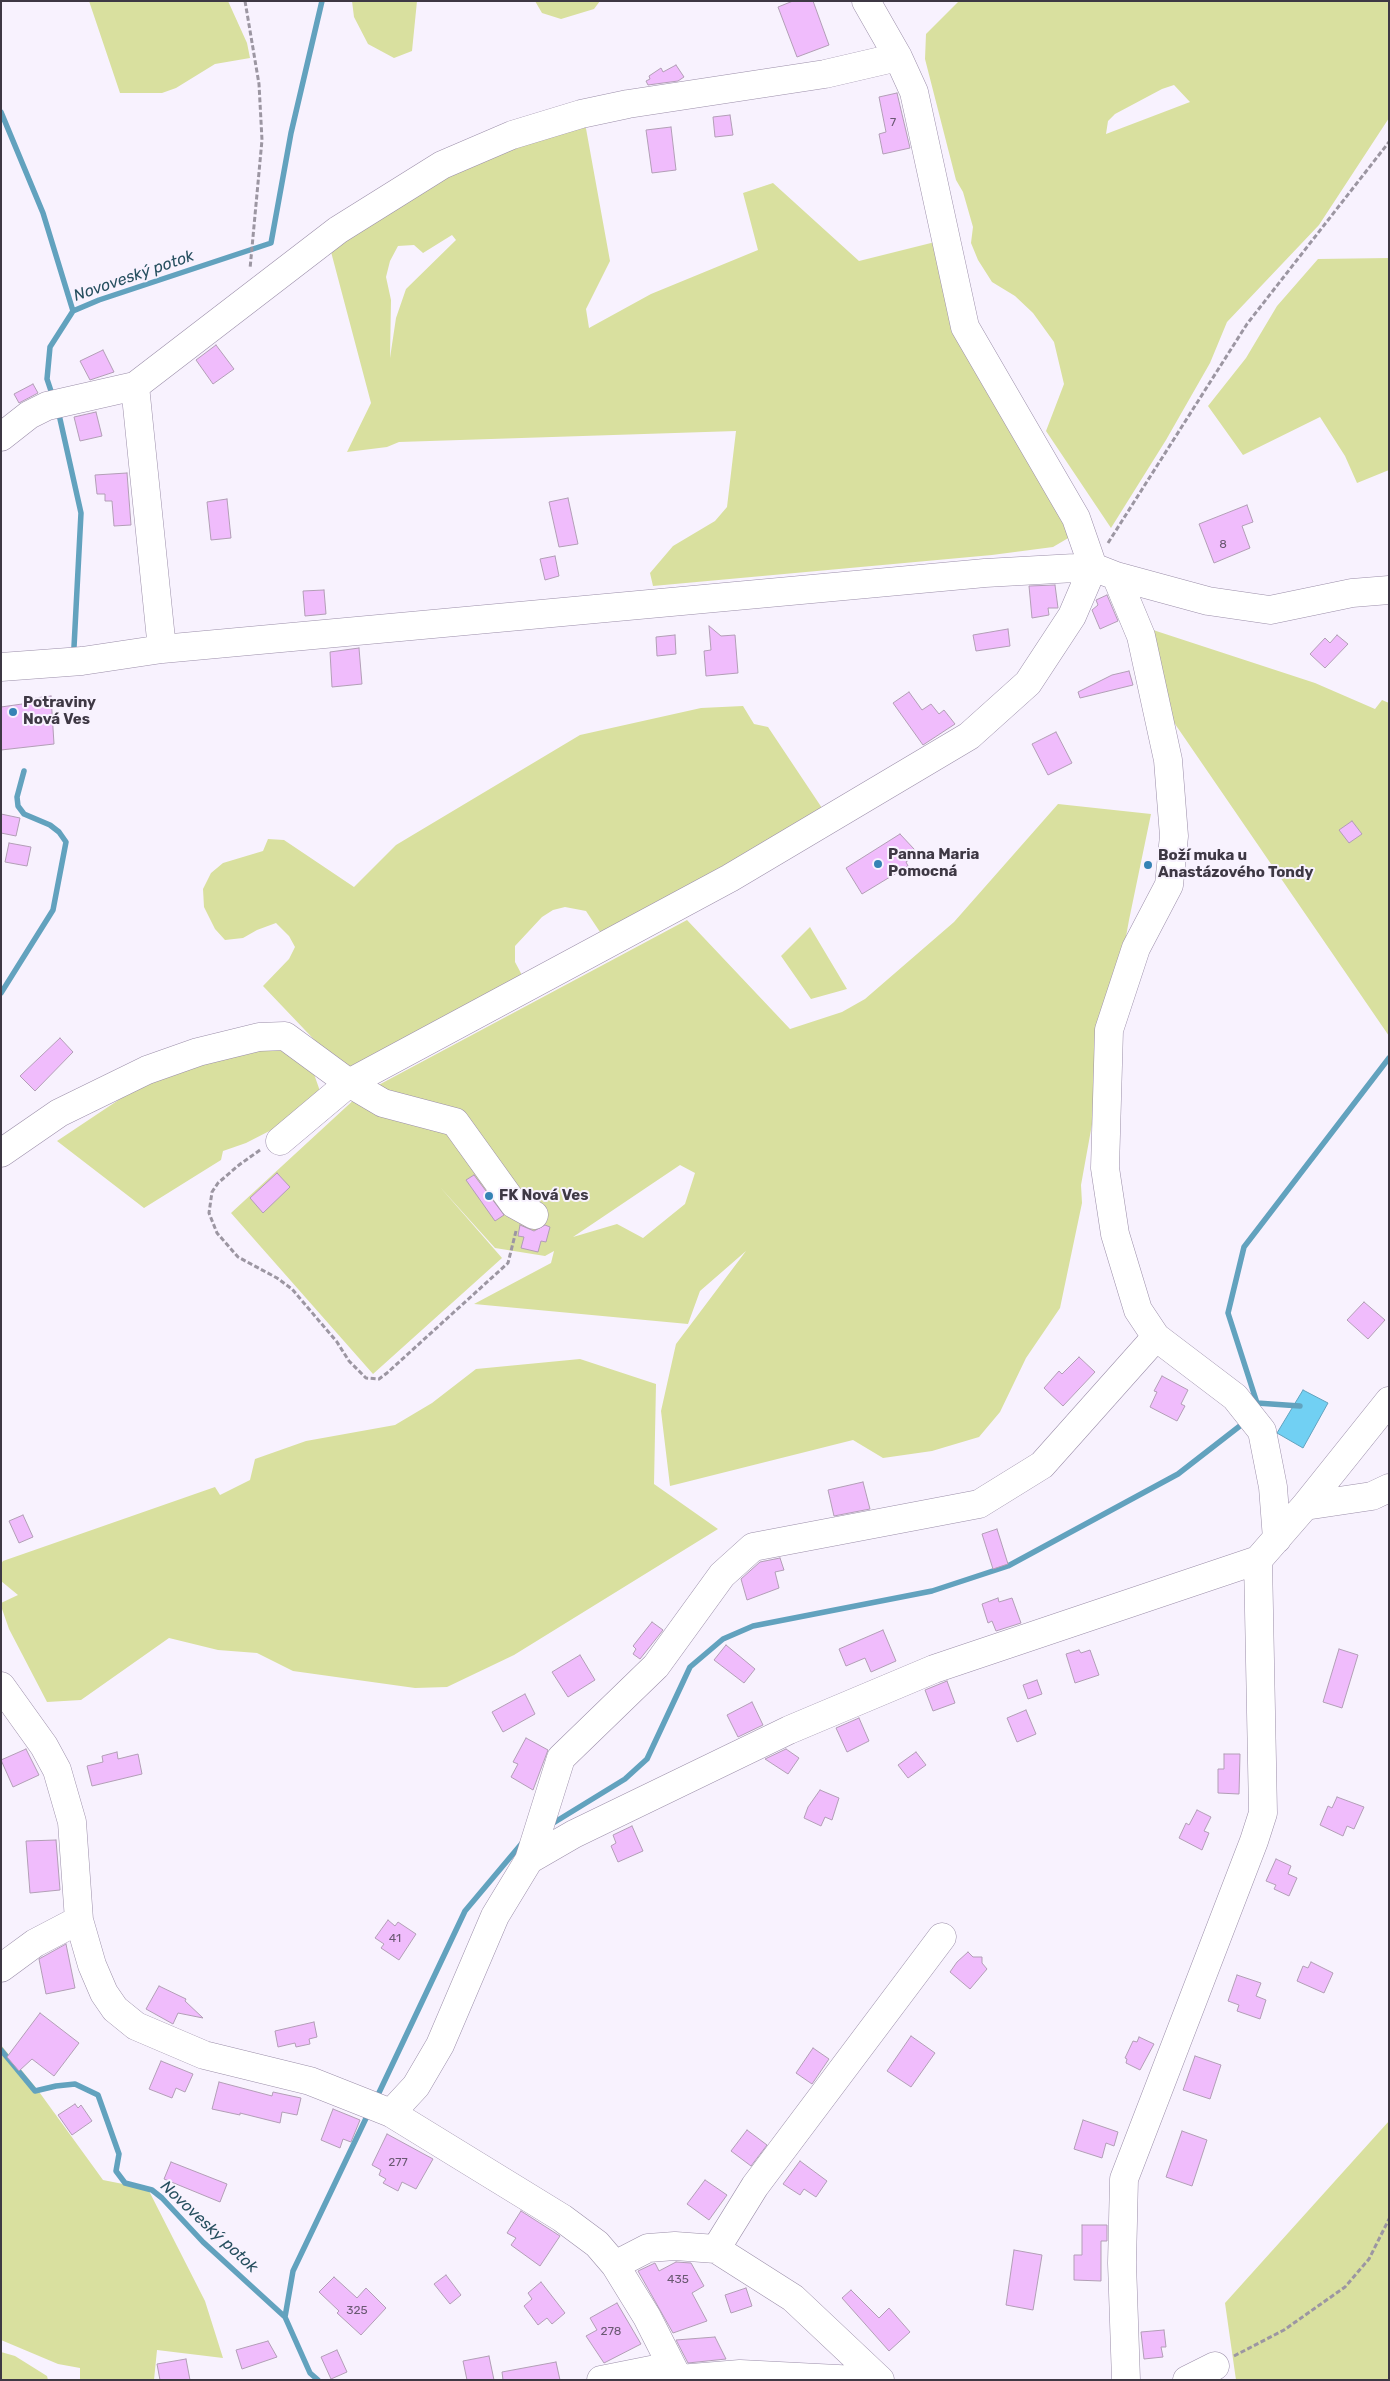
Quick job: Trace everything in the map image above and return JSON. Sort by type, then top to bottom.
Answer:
[{"type":"street","points":[[866,1],[898,56],[914,92],[964,327],[1076,518],[1141,636],[1168,760],[1174,836],[1169,885],[1136,948],[1109,1030],[1105,1168],[1115,1234],[1138,1310],[1156,1336],[1235,1397],[1262,1432],[1273,1487],[1276,1539]]},
{"type":"street","points":[[1,437],[28,414],[55,404],[135,386],[338,230],[442,165],[512,135],[581,114],[628,104],[825,74],[898,56]]},
{"type":"street","points":[[135,386],[162,649]]},
{"type":"street","points":[[280,1141],[349,1083],[730,878],[969,736],[1028,683],[1104,571]]},
{"type":"street","points":[[1,667],[69,662],[162,649],[975,574],[1104,571],[1208,601],[1270,610],[1352,593],[1389,590]]},
{"type":"street","points":[[1,1153],[59,1113],[147,1070],[198,1052],[259,1037],[285,1036],[349,1083],[383,1103],[455,1122],[514,1204],[528,1212]]},
{"type":"street","points":[[392,2113],[416,2086],[440,2045],[495,1916],[535,1842],[561,1758],[656,1666],[722,1575],[753,1547],[979,1504],[1042,1465],[1156,1336]]},
{"type":"street","points":[[535,1842],[574,1834],[788,1730],[934,1669],[1258,1560],[1389,1401]]},
{"type":"street","points":[[1304,1506],[1372,1496],[1389,1488]]},
{"type":"street","points":[[1126,2380],[1122,2263],[1124,2179],[1251,1850],[1263,1813],[1258,1560]]},
{"type":"street","points":[[1,1686],[44,1746],[57,1770],[72,1822],[79,1920],[92,1965],[104,1993],[115,2009],[136,2026],[204,2055],[310,2081],[392,2113],[562,2218],[597,2244],[615,2265],[647,2317],[676,2375]]},
{"type":"street","points":[[1,1968],[35,1943],[79,1920]]},
{"type":"street","points":[[716,2249],[755,2186],[942,1937]]},
{"type":"street","points":[[615,2265],[648,2248],[675,2246],[716,2249],[793,2298],[880,2380]]},
{"type":"street","points":[[1186,2380],[1215,2366]]},
{"type":"street","points":[[601,2380],[676,2375],[740,2374],[857,2380]]},
{"type":"path","points":[[245,1],[259,84],[262,140],[260,178],[252,232],[249,298]]},
{"type":"path","points":[[1104,571],[1247,324],[1389,142]]},
{"type":"path","points":[[280,1141],[264,1148],[238,1165],[218,1183],[212,1192],[209,1213],[217,1233],[238,1257],[292,1289],[337,1342],[349,1361],[366,1378],[379,1379],[508,1263],[528,1212]]},
{"type":"path","points":[[1215,2366],[1284,2330],[1345,2287],[1369,2260],[1389,2220]]},
{"type":"green space","points":[[89,1],[228,1],[247,43],[250,58],[215,64],[176,88],[162,93],[120,93]]},
{"type":"green space","points":[[352,1],[417,1],[412,51],[394,58],[368,44],[354,17]]},
{"type":"green space","points":[[535,1],[600,1],[594,9],[561,19],[542,13]]},
{"type":"green space","points":[[959,1],[1389,1],[1389,118],[1319,225],[1227,322],[1210,363],[1166,440],[1111,528],[1046,431],[1064,384],[1054,342],[1033,313],[1015,296],[992,282],[978,260],[971,243],[973,227],[963,192],[956,180],[925,59],[926,34]],"holes":[[[1174,85],[1190,102],[1106,134],[1108,121],[1115,114],[1162,89]]]},
{"type":"green space","points":[[585,123],[610,261],[586,309],[589,328],[651,294],[758,250],[743,193],[773,183],[859,261],[935,242],[1063,514],[1070,537],[1053,547],[992,555],[653,586],[650,573],[673,546],[715,521],[727,507],[736,431],[399,442],[387,447],[347,452],[371,403],[330,248],[429,180]],"holes":[[[452,235],[456,240],[406,289],[396,318],[390,358],[391,300],[386,277],[390,261],[398,246],[414,245],[423,253]]]},
{"type":"green space","points":[[1389,258],[1389,470],[1357,483],[1345,456],[1320,417],[1243,455],[1208,406],[1246,358],[1277,306],[1318,259]]},
{"type":"green space","points":[[1147,628],[1315,683],[1375,709],[1382,700],[1389,703],[1389,1036],[1162,705]]},
{"type":"green space","points":[[743,706],[754,724],[768,727],[828,817],[604,938],[586,911],[565,907],[553,910],[542,917],[515,946],[515,962],[523,977],[344,1071],[263,986],[289,959],[295,947],[289,936],[276,923],[243,938],[225,940],[215,929],[204,907],[203,889],[211,873],[223,863],[263,851],[268,839],[284,840],[354,887],[396,845],[580,735],[701,708]]},
{"type":"green space","points":[[1058,804],[1151,814],[1129,920],[1081,1185],[1082,1203],[1060,1308],[1026,1358],[1000,1412],[979,1437],[932,1451],[883,1458],[853,1440],[670,1486],[661,1411],[676,1344],[746,1251],[700,1291],[688,1324],[474,1304],[551,1263],[554,1251],[545,1256],[495,1248],[440,1187],[502,1258],[373,1374],[231,1213],[358,1096],[687,920],[790,1029],[842,1012],[865,999],[954,922]],"holes":[[[680,1165],[695,1173],[685,1204],[643,1238],[617,1224],[573,1237]]]},
{"type":"green space","points":[[810,927],[847,989],[811,999],[781,956]]},
{"type":"green space","points":[[273,1044],[292,1047],[314,1074],[321,1094],[287,1122],[246,1143],[223,1151],[221,1160],[144,1208],[57,1141],[156,1075]]},
{"type":"green space","points":[[580,1359],[656,1384],[654,1484],[718,1529],[514,1655],[447,1687],[415,1688],[293,1671],[257,1653],[218,1650],[169,1638],[81,1700],[47,1702],[9,1629],[1,1606],[1,1603],[18,1595],[1,1581],[1,1564],[3,1561],[215,1487],[220,1495],[250,1480],[255,1459],[306,1441],[395,1425],[432,1403],[476,1369]]},
{"type":"green space","points":[[1,2045],[37,2089],[103,2180],[148,2189],[205,2301],[223,2358],[157,2350],[154,2380],[80,2380],[80,2368],[58,2364],[1,2340]]},
{"type":"green space","points":[[1389,2121],[1389,2380],[1236,2380],[1225,2303]]},
{"type":"green space","points":[[1,2352],[15,2356],[47,2376],[48,2380],[1,2380]]},
{"type":"water","points":[[1303,1390],[1328,1403],[1303,1448],[1277,1433]]},
{"type":"building","points":[[793,1],[813,1],[829,45],[797,57],[778,7]]},
{"type":"building","points":[[676,65],[684,77],[678,81],[648,85],[646,81],[650,79],[649,76],[661,68],[663,72]]},
{"type":"building","points":[[897,93],[910,148],[883,154],[879,134],[886,132],[879,97]]},
{"type":"building","points":[[730,115],[733,135],[715,137],[713,117]]},
{"type":"building","points":[[671,127],[676,170],[652,173],[646,130]]},
{"type":"building","points":[[216,345],[234,369],[213,384],[196,360]]},
{"type":"building","points":[[103,350],[114,372],[90,380],[80,361]]},
{"type":"building","points":[[33,384],[38,393],[19,403],[14,394]]},
{"type":"building","points":[[96,412],[102,436],[80,441],[74,417]]},
{"type":"building","points":[[127,473],[131,525],[114,526],[112,501],[105,501],[105,494],[97,494],[95,475]]},
{"type":"building","points":[[568,498],[578,544],[559,547],[549,502]]},
{"type":"building","points":[[227,499],[231,538],[211,540],[207,502]]},
{"type":"building","points":[[1247,505],[1253,522],[1242,526],[1250,548],[1214,563],[1199,524]]},
{"type":"building","points":[[555,556],[559,576],[545,580],[540,559]]},
{"type":"building","points":[[1055,585],[1058,608],[1048,608],[1049,615],[1032,618],[1029,586]]},
{"type":"building","points":[[324,590],[326,614],[305,616],[303,591]]},
{"type":"building","points":[[1107,595],[1118,621],[1100,629],[1092,610],[1098,605],[1096,600]]},
{"type":"building","points":[[709,626],[721,636],[735,635],[738,673],[706,676],[704,651],[711,650]]},
{"type":"building","points":[[1008,629],[1010,646],[976,651],[973,635]]},
{"type":"building","points":[[675,635],[676,654],[657,656],[656,637]]},
{"type":"building","points":[[1337,635],[1348,644],[1325,668],[1310,654],[1325,638],[1330,643]]},
{"type":"building","points":[[359,648],[362,684],[332,687],[330,652]]},
{"type":"building","points":[[1129,671],[1133,685],[1080,698],[1078,692],[1112,675]]},
{"type":"building","points":[[909,692],[922,710],[931,704],[939,714],[944,710],[955,724],[923,745],[893,703]]},
{"type":"building","points":[[51,696],[54,744],[1,750],[1,707],[36,702],[35,698]]},
{"type":"building","points":[[1056,732],[1072,763],[1048,775],[1032,744]]},
{"type":"building","points":[[1,814],[20,818],[16,836],[1,833]]},
{"type":"building","points":[[1352,821],[1362,834],[1349,843],[1339,830]]},
{"type":"building","name":"Panna Maria Pomocná","points":[[900,834],[914,849],[914,856],[906,862],[908,866],[862,894],[846,868]]},
{"type":"building","points":[[9,843],[31,847],[27,866],[5,862]]},
{"type":"building","points":[[60,1038],[73,1052],[35,1091],[20,1076]]},
{"type":"building","points":[[277,1173],[290,1187],[263,1213],[250,1198]]},
{"type":"building","points":[[474,1175],[504,1215],[495,1221],[466,1180]]},
{"type":"building","points":[[520,1225],[534,1231],[545,1225],[550,1227],[546,1242],[541,1241],[538,1252],[521,1248],[524,1237],[518,1236]]},
{"type":"building","points":[[1364,1302],[1385,1320],[1368,1339],[1347,1320]]},
{"type":"building","points":[[1079,1357],[1095,1372],[1063,1406],[1044,1388],[1059,1371],[1062,1374]]},
{"type":"building","points":[[1162,1376],[1188,1390],[1181,1404],[1185,1406],[1177,1421],[1150,1407],[1157,1392],[1154,1391]]},
{"type":"building","points":[[863,1482],[870,1509],[834,1516],[828,1490]]},
{"type":"building","points":[[23,1515],[33,1537],[19,1543],[9,1521]]},
{"type":"building","points":[[997,1529],[1008,1564],[993,1569],[982,1534]]},
{"type":"building","points":[[780,1558],[784,1570],[775,1572],[779,1588],[747,1600],[741,1579],[760,1562]]},
{"type":"building","points":[[998,1598],[999,1602],[1012,1598],[1021,1623],[996,1631],[992,1621],[988,1623],[982,1604]]},
{"type":"building","points":[[652,1622],[663,1630],[640,1659],[633,1654],[636,1649],[633,1646]]},
{"type":"building","points":[[883,1630],[896,1661],[871,1672],[865,1658],[846,1666],[839,1649]]},
{"type":"building","points":[[726,1645],[755,1669],[744,1683],[714,1660]]},
{"type":"building","points":[[1339,1649],[1358,1655],[1342,1708],[1323,1702]]},
{"type":"building","points":[[1079,1650],[1081,1653],[1090,1650],[1099,1675],[1075,1683],[1066,1654]]},
{"type":"building","points":[[580,1655],[595,1680],[568,1697],[552,1672]]},
{"type":"building","points":[[1037,1680],[1042,1694],[1028,1699],[1023,1685]]},
{"type":"building","points":[[947,1681],[955,1703],[933,1711],[925,1690]]},
{"type":"building","points":[[525,1694],[535,1714],[503,1732],[492,1712]]},
{"type":"building","points":[[752,1702],[763,1725],[738,1737],[727,1715]]},
{"type":"building","points":[[1026,1710],[1036,1734],[1017,1742],[1007,1718]]},
{"type":"building","points":[[859,1718],[869,1741],[847,1752],[836,1728]]},
{"type":"building","points":[[526,1738],[548,1750],[533,1790],[511,1777],[518,1764],[513,1762]]},
{"type":"building","points":[[26,1749],[39,1775],[13,1787],[1,1760]]},
{"type":"building","points":[[786,1749],[799,1758],[788,1774],[765,1759]]},
{"type":"building","points":[[117,1752],[118,1759],[138,1754],[142,1774],[92,1786],[87,1766],[103,1762],[102,1756]]},
{"type":"building","points":[[916,1752],[926,1765],[908,1778],[898,1765]]},
{"type":"building","points":[[1224,1754],[1240,1754],[1239,1794],[1218,1793],[1218,1769],[1224,1769]]},
{"type":"building","points":[[820,1790],[839,1798],[832,1820],[825,1817],[821,1826],[804,1818],[808,1807]]},
{"type":"building","points":[[1337,1797],[1364,1807],[1354,1829],[1347,1826],[1343,1836],[1320,1825],[1328,1806],[1332,1808]]},
{"type":"building","points":[[1197,1810],[1211,1817],[1204,1831],[1209,1833],[1202,1850],[1179,1838],[1186,1823],[1189,1825]]},
{"type":"building","points":[[632,1826],[643,1851],[618,1862],[611,1846],[616,1843],[613,1835]]},
{"type":"building","points":[[56,1840],[60,1890],[30,1893],[26,1841]]},
{"type":"building","points":[[1276,1859],[1291,1866],[1288,1874],[1297,1878],[1289,1896],[1274,1889],[1276,1885],[1266,1881]]},
{"type":"building","points":[[388,1920],[395,1926],[398,1922],[416,1934],[399,1960],[381,1948],[384,1944],[375,1938]]},
{"type":"building","points":[[66,1944],[75,1988],[46,1994],[39,1959]]},
{"type":"building","points":[[968,1952],[973,1957],[982,1957],[982,1963],[987,1969],[970,1989],[950,1972]]},
{"type":"building","points":[[1311,1962],[1333,1973],[1324,1993],[1297,1981],[1303,1966],[1308,1968]]},
{"type":"building","points":[[1237,1975],[1261,1983],[1256,1996],[1266,2000],[1260,2019],[1237,2011],[1239,2005],[1228,2001]]},
{"type":"building","points":[[159,1986],[186,1999],[185,2001],[203,2018],[178,2013],[173,2024],[146,2009]]},
{"type":"building","points":[[40,2013],[79,2043],[54,2076],[32,2059],[19,2071],[7,2057]]},
{"type":"building","points":[[314,2022],[317,2037],[309,2039],[310,2044],[296,2047],[295,2043],[278,2047],[275,2031]]},
{"type":"building","points":[[911,2036],[935,2053],[911,2087],[887,2071]]},
{"type":"building","points":[[1139,2037],[1154,2044],[1140,2070],[1126,2063],[1127,2059],[1125,2058],[1133,2041],[1137,2042]]},
{"type":"building","points":[[813,2048],[829,2059],[812,2084],[796,2073]]},
{"type":"building","points":[[1195,2056],[1221,2065],[1210,2099],[1183,2090]]},
{"type":"building","points":[[161,2061],[193,2074],[185,2092],[176,2088],[172,2098],[149,2089]]},
{"type":"building","points":[[219,2082],[272,2096],[273,2092],[301,2098],[297,2115],[282,2112],[280,2123],[240,2113],[240,2115],[212,2109]]},
{"type":"building","points":[[75,2104],[78,2108],[81,2105],[92,2121],[72,2135],[58,2115]]},
{"type":"building","points":[[333,2109],[360,2120],[351,2142],[343,2139],[340,2148],[321,2140]]},
{"type":"building","points":[[1083,2120],[1118,2132],[1114,2146],[1106,2143],[1102,2158],[1074,2149]]},
{"type":"building","points":[[747,2130],[767,2145],[751,2166],[731,2151]]},
{"type":"building","points":[[1182,2131],[1207,2140],[1192,2186],[1166,2177]]},
{"type":"building","points":[[387,2134],[433,2159],[416,2189],[402,2182],[398,2191],[383,2183],[386,2179],[379,2175],[381,2170],[372,2165]]},
{"type":"building","points":[[800,2161],[827,2181],[816,2197],[804,2189],[800,2195],[783,2184]]},
{"type":"building","points":[[171,2162],[227,2184],[220,2202],[164,2179]]},
{"type":"building","points":[[705,2180],[727,2195],[709,2220],[687,2204]]},
{"type":"building","points":[[521,2211],[560,2236],[540,2266],[511,2245],[516,2238],[507,2233]]},
{"type":"building","points":[[1082,2225],[1107,2225],[1107,2241],[1101,2241],[1101,2281],[1074,2280],[1074,2255],[1082,2255]]},
{"type":"building","points":[[1014,2250],[1042,2255],[1033,2310],[1006,2305]]},
{"type":"building","points":[[676,2262],[691,2263],[704,2286],[692,2293],[707,2321],[673,2333],[638,2271],[655,2263],[659,2271]]},
{"type":"building","points":[[446,2275],[461,2295],[450,2304],[434,2284]]},
{"type":"building","points":[[334,2277],[357,2298],[366,2288],[386,2308],[361,2335],[337,2313],[339,2311],[319,2292]]},
{"type":"building","points":[[541,2282],[565,2313],[552,2324],[547,2318],[538,2325],[524,2306],[532,2299],[528,2293]]},
{"type":"building","points":[[746,2288],[752,2306],[731,2313],[725,2295]]},
{"type":"building","points":[[851,2290],[879,2318],[889,2308],[910,2332],[889,2351],[842,2298]]},
{"type":"building","points":[[617,2303],[641,2344],[604,2363],[586,2336],[597,2330],[590,2318]]},
{"type":"building","points":[[1164,2330],[1166,2347],[1161,2347],[1163,2357],[1144,2359],[1141,2332]]},
{"type":"building","points":[[715,2337],[726,2359],[688,2363],[676,2340]]},
{"type":"building","points":[[268,2341],[277,2357],[242,2369],[236,2350]]},
{"type":"building","points":[[337,2350],[347,2372],[331,2379],[321,2357]]},
{"type":"building","points":[[489,2356],[494,2380],[467,2380],[463,2361]]},
{"type":"building","points":[[186,2359],[190,2380],[160,2380],[157,2364]]},
{"type":"building","points":[[556,2362],[560,2380],[503,2380],[502,2372]]},
{"type":"waterway","name":"Novoveský potok","points":[[53,397],[47,379],[50,347],[73,311],[99,300],[271,243],[291,133],[322,1]]},
{"type":"waterway","points":[[1,112],[43,213],[73,311]]},
{"type":"waterway","name":"Novoveský potok","points":[[58,410],[81,513],[74,647]]},
{"type":"waterway","name":"Novoveský potok","points":[[1,993],[53,910],[66,842],[59,832],[50,825],[24,814],[18,806],[17,797],[24,771]]},
{"type":"waterway","points":[[1254,1407],[1257,1403],[1228,1313],[1244,1247],[1389,1058]]},
{"type":"waterway","points":[[1257,1403],[1300,1406]]},
{"type":"waterway","points":[[550,1825],[625,1779],[647,1759],[690,1667],[723,1639],[753,1626],[932,1591],[1008,1566],[1178,1474],[1245,1422]]},
{"type":"waterway","points":[[376,2099],[465,1911],[523,1842]]},
{"type":"waterway","name":"Novoveský potok","points":[[1,2050],[35,2091],[75,2084],[98,2095],[119,2154],[116,2171],[125,2183],[152,2190],[162,2198],[203,2242],[285,2317],[310,2373],[318,2380]]},
{"type":"waterway","points":[[285,2317],[293,2271],[369,2112]]},
{"type":"place","name":"Potraviny Nová Ves","points":[[13,712]]},
{"type":"place","name":"Panna Maria Pomocná","points":[[878,864]]},
{"type":"place","name":"Boží muka u Anastázového Tondy","points":[[1148,865]]},
{"type":"place","name":"FK Nová Ves","points":[[489,1196]]}]
